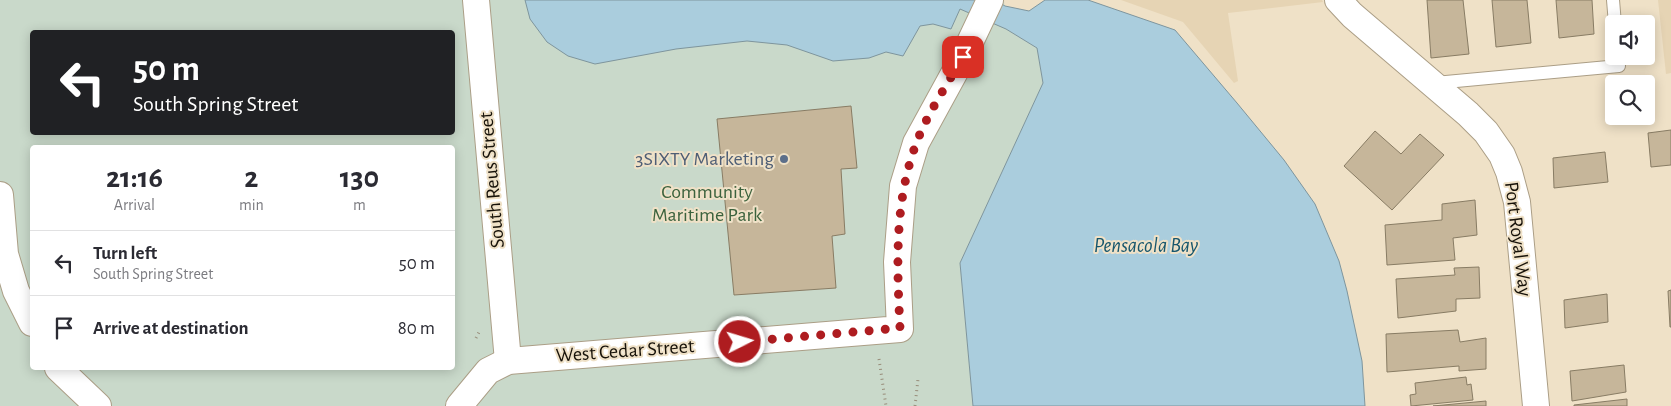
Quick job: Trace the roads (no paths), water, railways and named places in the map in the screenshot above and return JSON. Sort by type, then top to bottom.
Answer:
[{"type":"street","name":"South Reus Street","points":[[476,0],[508,360]]},
{"type":"street","name":"West Cedar Street","points":[[459,406],[488,371],[508,360],[900,328],[897,262],[903,186],[916,143],[963,57],[990,0]]},
{"type":"street","name":"Port Royal Way","points":[[1338,0],[1368,21],[1486,132],[1502,156],[1509,172],[1517,202],[1536,406]]},
{"type":"street","points":[[0,195],[5,254],[16,291],[30,319]]},
{"type":"street","points":[[60,370],[98,406]]},
{"type":"lane","points":[[1614,0],[1615,15]]},
{"type":"lane","points":[[1432,83],[1619,65]]},
{"type":"water","name":"Pensacola Bay","points":[[525,0],[995,0],[1005,6],[1029,11],[1045,0],[1088,0],[1175,30],[1284,160],[1315,204],[1339,261],[1347,291],[1362,361],[1365,406],[973,406],[960,263],[1043,83],[1037,48],[1006,29],[960,9],[951,29],[933,24],[920,26],[903,56],[886,52],[869,58],[833,61],[787,45],[747,41],[676,49],[595,64],[568,56],[547,42],[530,19]]},
{"type":"place","name":"3SIXTY Marketing","points":[[784,159]]},
{"type":"park label","name":"Community Maritime Park","points":[[707,204]]}]
